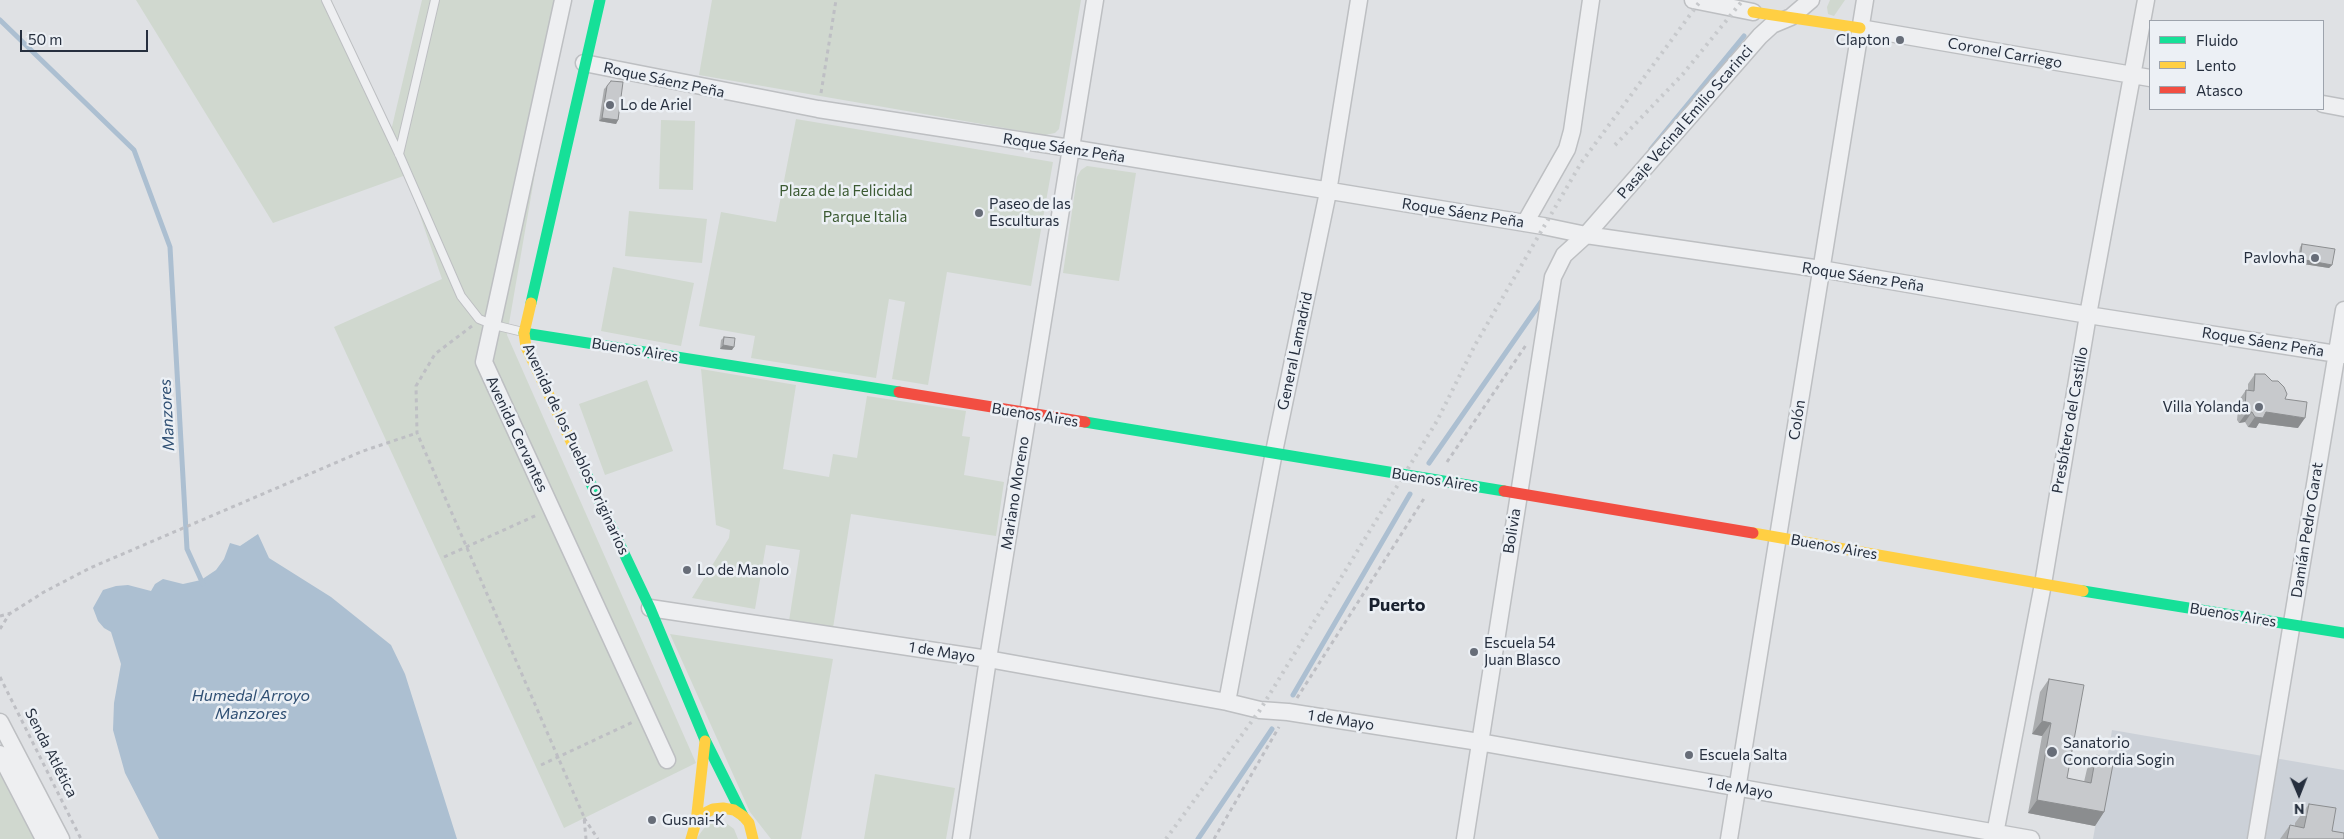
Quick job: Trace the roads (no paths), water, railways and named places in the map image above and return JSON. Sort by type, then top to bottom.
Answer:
[{"type":"street","name":"Avenida Cervantes","points":[[563,0],[487,322],[484,362],[667,760]]},
{"type":"street","name":"Avenida de los Pueblos Originarios","points":[[600,0],[584,63],[524,332],[526,347],[650,608],[705,740],[755,836]]},
{"type":"street","name":"Mariano Moreno","points":[[961,839],[988,659],[1095,0]]},
{"type":"street","name":"General Lamadrid","points":[[1227,702],[1274,452],[1328,192],[1359,0]]},
{"type":"street","points":[[1526,223],[1567,149],[1572,131],[1591,0]]},
{"type":"street","points":[[1692,0],[1753,12],[1860,28]]},
{"type":"street","name":"Pasaje Vecinal Emilio Scarinci","points":[[1586,235],[1760,36],[1772,25],[1791,17],[1811,0]]},
{"type":"street","name":"Colón","points":[[1729,839],[1864,0]]},
{"type":"street","name":"Presbítero del Castillo","points":[[1994,836],[2043,584],[2130,75],[2146,0]]},
{"type":"street","name":"Coronel Carriego","points":[[1860,28],[2149,78]]},
{"type":"street","name":"Roque Sáenz Peña","points":[[584,63],[818,109],[1070,148],[1328,192],[1526,223],[1586,235],[1821,269],[2088,315],[2340,354]]},
{"type":"street","points":[[2324,104],[2344,108]]},
{"type":"street","name":"Bolivia","points":[[1464,839],[1553,276],[1564,256],[1586,235]]},
{"type":"street","name":"Damián Pedro Garat","points":[[2256,839],[2340,354],[2344,310]]},
{"type":"street","name":"Buenos Aires","points":[[524,332],[1274,452],[2043,584],[2344,633]]},
{"type":"street","name":"1 de Mayo","points":[[650,608],[988,659],[1227,702],[1260,710],[1288,712],[1480,742],[1994,836],[2031,839]]},
{"type":"street","points":[[0,722],[61,839]]},
{"type":"street","name":"Avenida de los Pueblos Originarios","points":[[692,833],[704,764],[705,740]]},
{"type":"street","points":[[0,754],[44,839]]},
{"type":"street","points":[[692,833],[708,812],[723,808],[734,810],[743,816]]},
{"type":"lane","points":[[326,0],[399,154],[461,296],[487,322],[524,332]]},
{"type":"lane","points":[[399,154],[435,0]]},
{"type":"water","name":"Humedal Arroyo Manzores","points":[[258,534],[269,558],[331,597],[391,645],[405,674],[457,839],[159,839],[125,773],[113,730],[114,703],[121,664],[111,632],[98,621],[93,608],[103,590],[116,586],[128,585],[151,591],[155,584],[163,579],[183,584],[201,580],[216,570],[224,559],[230,543],[240,546]]},
{"type":"waterway","name":"Manzores","points":[[0,20],[134,150],[170,247],[187,549],[203,584]]},
{"type":"waterway","points":[[1651,149],[1744,36]]},
{"type":"waterway","points":[[1429,463],[1541,302]]},
{"type":"waterway","points":[[1293,695],[1410,494]]},
{"type":"waterway","points":[[1198,839],[1272,729]]},
{"type":"railway","points":[[1166,839],[1260,710],[1437,421],[1475,345],[1581,163],[1701,0]]},
{"type":"railway","points":[[1615,145],[1683,74],[1743,0]]},
{"type":"place","name":"Clapton","points":[[1900,40]]},
{"type":"place","name":"Lo de Ariel","points":[[610,105]]},
{"type":"place","name":"Paseo de las Esculturas","points":[[979,213]]},
{"type":"place","name":"Pavlovha","points":[[2315,258]]},
{"type":"place","name":"Villa Yolanda","points":[[2259,407]]},
{"type":"place","name":"Lo de Manolo","points":[[687,570]]},
{"type":"place","name":"Escuela 54 Juan Blasco","points":[[1474,652]]},
{"type":"place","name":"Sanatorio Concordia Sogin","points":[[2052,752]]},
{"type":"place","name":"Escuela Salta","points":[[1689,755]]},
{"type":"place","name":"Gusnai-K","points":[[652,820]]},
{"type":"district","name":"Puerto","points":[[1397,605]]},
{"type":"park label","name":"Plaza de la Felicidad","points":[[846,191]]},
{"type":"park label","name":"Parque Italia","points":[[865,217]]}]
